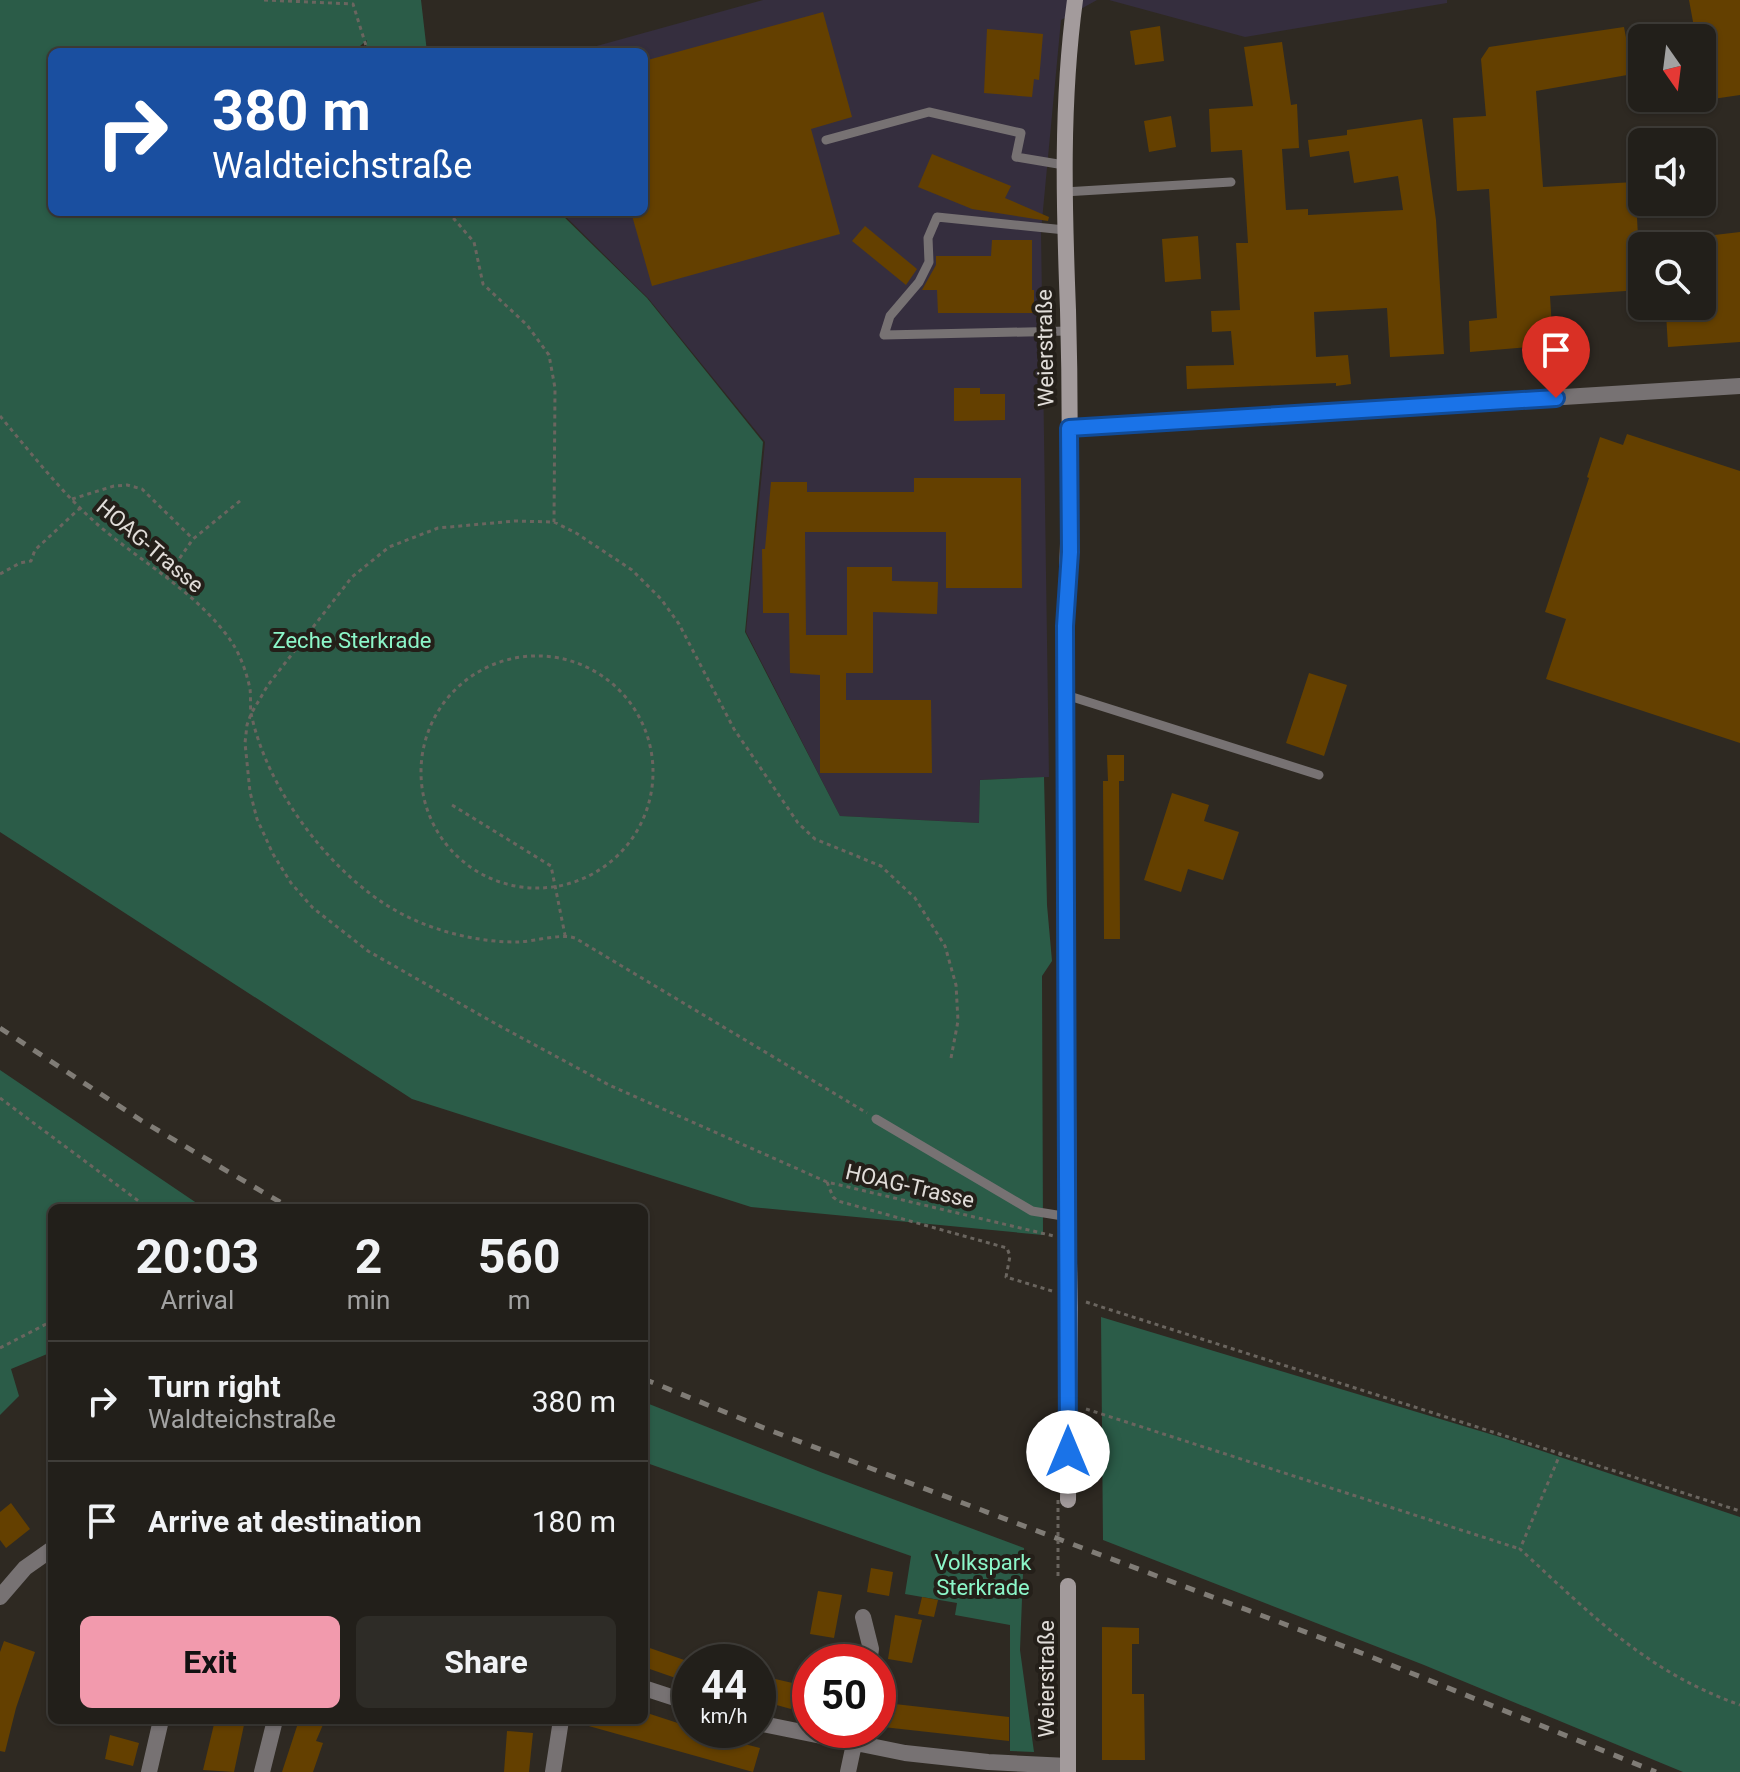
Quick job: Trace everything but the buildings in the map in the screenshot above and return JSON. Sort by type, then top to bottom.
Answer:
[{"type":"main road","name":"Weierstraße","points":[[1063,1500],[1075,1304],[1069,1263],[1066,695],[1069,428],[1064,165],[1065,108],[1075,0]]},
{"type":"main road","name":"Weierstraße","points":[[1063,1583],[1068,1769]]},
{"type":"street","points":[[1069,428],[1740,386]]},
{"type":"street","points":[[0,1597],[25,1568],[48,1552]]},
{"type":"street","points":[[863,1617],[870,1644]]},
{"type":"street","points":[[648,1689],[672,1697]]},
{"type":"street","points":[[149,1772],[160,1724]]},
{"type":"street","points":[[262,1772],[274,1724]]},
{"type":"street","points":[[553,1772],[560,1724]]},
{"type":"street","points":[[896,1745],[988,1762],[1068,1769]]},
{"type":"street","points":[[848,1772],[852,1748]]},
{"type":"lane","points":[[826,140],[929,112],[1021,133],[1016,157],[1064,165]]},
{"type":"lane","points":[[1064,192],[1231,182]]},
{"type":"lane","points":[[1065,230],[937,217],[928,238],[929,262],[919,282],[890,316],[884,335],[1068,331]]},
{"type":"lane","points":[[1066,695],[1319,775]]},
{"type":"lane","points":[[876,1119],[1032,1211],[1069,1217]]},
{"type":"path","points":[[264,0],[353,4],[367,48]]},
{"type":"path","points":[[451,216],[474,242],[483,284],[527,325],[549,355],[555,388],[554,522]]},
{"type":"path","name":"HOAG-Trasse","points":[[0,416],[80,508],[219,626],[233,645],[247,679],[251,714]]},
{"type":"path","points":[[72,499],[114,486],[142,489],[193,539]]},
{"type":"path","points":[[166,578],[193,539],[241,500]]},
{"type":"path","points":[[0,574],[20,563],[31,561],[35,550],[80,508]]},
{"type":"path","points":[[827,1182],[609,1085],[404,972],[341,932],[313,908],[291,883],[257,819],[246,765],[247,725],[268,685],[352,577],[389,547],[438,528],[503,521],[554,522],[632,570],[661,599],[679,624],[734,729],[798,823],[815,839],[881,866],[915,898],[945,946],[956,985],[958,1021],[951,1058]]},
{"type":"path","points":[[518,655],[576,659],[600,673],[626,698],[643,731],[651,760],[652,796],[637,832],[617,856],[588,877],[555,886],[520,885],[494,879],[470,868],[448,849],[430,822],[422,794],[421,760],[433,726],[448,700],[470,677],[496,662],[518,655]]},
{"type":"path","points":[[251,714],[275,777],[303,826],[330,857],[381,901],[410,918],[483,940],[516,942],[548,940],[565,935],[587,945],[876,1119]]},
{"type":"path","points":[[452,805],[551,866],[565,935]]},
{"type":"path","points":[[0,1098],[143,1204]]},
{"type":"path","name":"HOAG-Trasse","points":[[827,1182],[1069,1239]]},
{"type":"path","name":"HOAG-Trasse","points":[[827,1182],[838,1201],[1007,1248],[1010,1256],[1006,1277],[1051,1291]]},
{"type":"path","points":[[1075,1304],[1561,1452],[1740,1511]]},
{"type":"path","points":[[0,1348],[48,1323]]},
{"type":"path","points":[[1069,1404],[1520,1549],[1614,1636],[1647,1660],[1706,1693],[1740,1705]]},
{"type":"path","points":[[1520,1549],[1561,1452]]},
{"type":"path","points":[[1063,1500],[1063,1583]]},
{"type":"shaded area","points":[[763,0],[1097,0],[1061,20],[1041,231],[1049,777],[980,780],[979,823],[840,816],[746,632],[765,442],[648,298],[565,216],[648,216],[648,48],[589,48]]},
{"type":"shaded area","points":[[1109,0],[1447,0],[1447,3],[1245,37]]},
{"type":"green space","name":"Zeche Sterkrade","points":[[0,0],[421,0],[427,48],[366,48],[367,40],[358,48],[48,48],[48,216],[563,216],[647,298],[763,442],[745,632],[840,816],[979,823],[980,780],[1044,777],[1047,905],[1052,961],[1042,976],[1043,1235],[751,1207],[412,1099],[0,832]]},
{"type":"green space","points":[[0,1070],[198,1204],[48,1204],[48,1354],[11,1369],[19,1396],[0,1415]]},
{"type":"green space","points":[[1101,1317],[1500,1437],[1740,1517],[1740,1772],[1683,1772],[1424,1665],[1103,1540]]},
{"type":"green space","name":"Volkspark Sterkrade","points":[[648,1404],[1024,1548],[1020,1650],[1034,1752],[1010,1751],[1010,1625],[955,1615],[957,1603],[905,1594],[911,1556],[648,1463]]},
{"type":"railway","points":[[0,1028],[142,1121],[283,1204]]},
{"type":"railway","points":[[648,1381],[769,1430],[1364,1654],[1656,1772]]},
{"type":"route","points":[[1068,1452],[1070,1308],[1065,626],[1070,552],[1069,428],[1556,398]]}]
